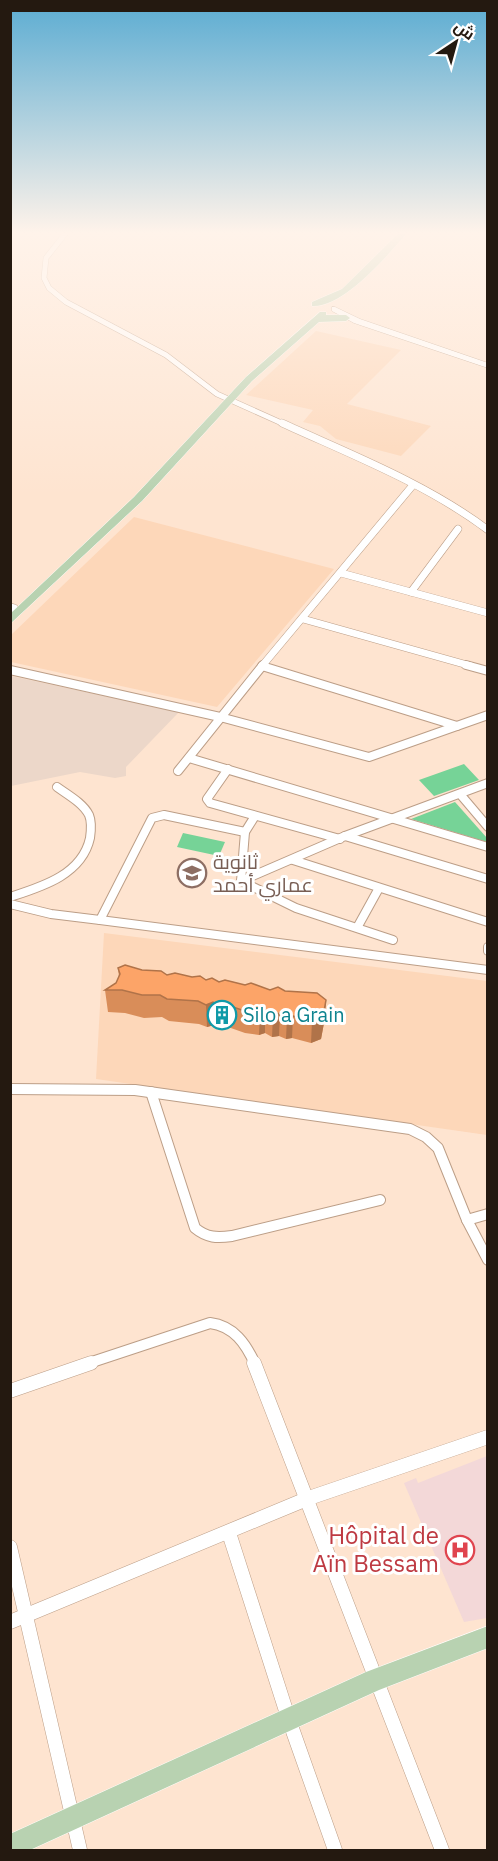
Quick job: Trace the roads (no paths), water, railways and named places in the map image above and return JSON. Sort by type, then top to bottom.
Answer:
[{"type":"main road","points":[[10,621],[138,499],[250,369],[304,321]]},
{"type":"main road","points":[[12,608],[127,501],[227,398],[315,321]]},
{"type":"main road","points":[[357,321],[488,366]]},
{"type":"main road","points":[[10,1847],[374,1680],[488,1637]]},
{"type":"street","points":[[100,321],[174,359],[198,382],[227,398],[377,466],[467,514],[488,530]]},
{"type":"street","points":[[178,771],[220,717],[413,485]]},
{"type":"street","points":[[411,592],[458,528]]},
{"type":"street","points":[[341,573],[488,613]]},
{"type":"street","points":[[303,619],[488,671]]},
{"type":"street","points":[[262,666],[457,726]]},
{"type":"street","points":[[10,670],[220,717],[369,757],[488,715]]},
{"type":"street","points":[[189,758],[488,847]]},
{"type":"street","points":[[228,769],[208,801],[255,816],[488,879]]},
{"type":"street","points":[[241,880],[342,838],[488,783]]},
{"type":"street","points":[[10,897],[52,881],[71,869],[89,848],[90,817],[81,805],[57,787]]},
{"type":"street","points":[[460,794],[488,827]]},
{"type":"street","points":[[100,920],[152,818],[164,815],[245,832]]},
{"type":"street","points":[[241,880],[245,832],[255,816]]},
{"type":"street","points":[[293,860],[488,922]]},
{"type":"street","points":[[241,880],[274,900],[358,926],[393,940]]},
{"type":"street","points":[[358,926],[379,888]]},
{"type":"street","points":[[10,904],[51,914],[488,970]]},
{"type":"street","points":[[10,1089],[151,1092],[410,1129],[426,1137],[438,1148],[467,1220],[488,1260]]},
{"type":"street","points":[[151,1092],[195,1228],[201,1234],[212,1238],[232,1236],[380,1200]]},
{"type":"street","points":[[467,1220],[488,1214]]},
{"type":"street","points":[[10,1391],[202,1324],[225,1325],[248,1348],[309,1498],[374,1680],[442,1851]]},
{"type":"street","points":[[10,1622],[309,1498],[488,1437]]},
{"type":"street","points":[[229,1533],[289,1720],[335,1851]]},
{"type":"street","points":[[10,1547],[80,1851]]},
{"type":"place","name":"ثانوية عماري أحمد","points":[[192,873]]},
{"type":"place","name":"Silo a Grain","points":[[222,1015]]},
{"type":"place","name":"Hôpital de Aïn Bessam","points":[[460,1550]]}]
